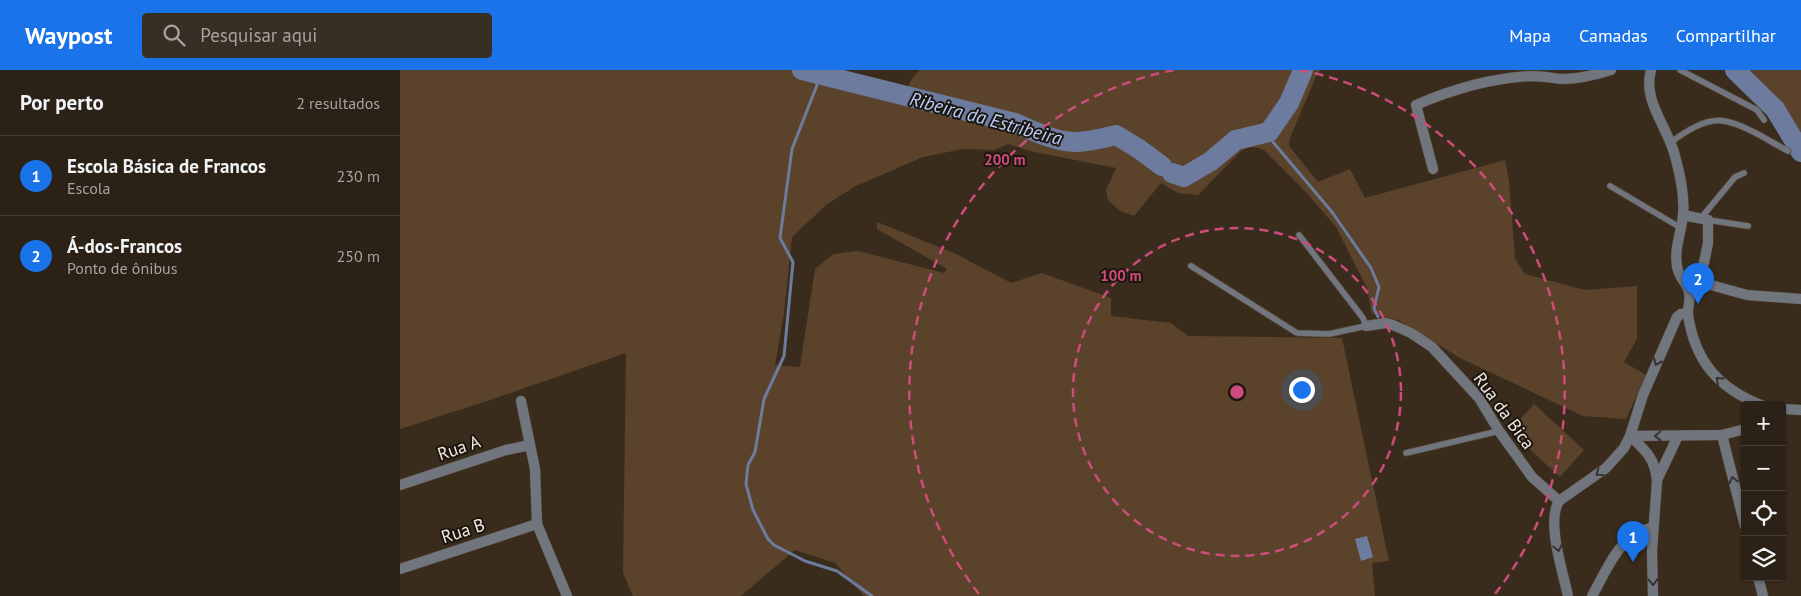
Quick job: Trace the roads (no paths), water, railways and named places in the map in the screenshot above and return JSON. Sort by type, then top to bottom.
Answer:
[{"type":"street","points":[[1433,169],[1416,105],[1439,94],[1484,82],[1532,76],[1564,79],[1592,76],[1611,70]]},
{"type":"street","points":[[1651,70],[1648,89],[1675,155],[1681,184],[1683,215],[1676,266],[1681,280],[1689,290],[1688,313],[1693,339],[1701,358],[1710,372],[1737,394],[1752,401]]},
{"type":"street","points":[[1683,215],[1704,219],[1708,243],[1700,282],[1689,290]]},
{"type":"street","points":[[1700,282],[1747,295],[1801,299]]},
{"type":"street","points":[[1568,596],[1554,527],[1556,507],[1559,501],[1606,468],[1620,454],[1630,436],[1643,395],[1677,317],[1688,313]]},
{"type":"street","name":"Rua da Bica","points":[[1366,326],[1386,323],[1393,324],[1432,347],[1479,398],[1499,431],[1532,477],[1559,501]]},
{"type":"street","points":[[521,401],[535,469],[537,524],[566,596]]},
{"type":"street","points":[[1786,409],[1801,410]]},
{"type":"street","points":[[1630,436],[1722,435],[1741,430]]},
{"type":"street","points":[[1722,435],[1741,510]]},
{"type":"street","points":[[1630,436],[1646,451],[1653,460],[1656,469],[1657,481],[1652,551],[1653,596]]},
{"type":"street","points":[[1657,481],[1678,436]]},
{"type":"street","name":"Rua A","points":[[400,485],[506,450],[530,445]]},
{"type":"street","name":"Rua B","points":[[400,567],[537,524]]},
{"type":"street","points":[[1592,596],[1619,549],[1629,538],[1643,529],[1654,528]]},
{"type":"street","points":[[1759,581],[1763,596]]},
{"type":"lane","points":[[1680,70],[1758,110],[1764,120]]},
{"type":"lane","points":[[1670,142],[1684,132],[1706,122],[1724,121],[1752,131],[1788,151]]},
{"type":"lane","points":[[1744,173],[1735,177],[1704,219],[1748,226]]},
{"type":"lane","points":[[1610,186],[1681,228]]},
{"type":"lane","points":[[1191,266],[1297,333],[1330,334],[1366,326],[1363,318],[1299,235]]},
{"type":"lane","points":[[1406,453],[1499,431]]},
{"type":"water","points":[[1367,536],[1373,557],[1361,561],[1355,539]]},
{"type":"waterway","name":"Ribeira da Estribeira","points":[[802,70],[1015,123],[1059,140],[1079,142],[1116,135],[1162,166]]},
{"type":"waterway","name":"Ribeira da Estribeira","points":[[1172,173],[1184,177],[1211,161],[1236,140],[1269,132],[1289,103],[1303,70]]},
{"type":"waterway","name":"Ribeira da Estribeira","points":[[1735,70],[1775,109],[1801,152]]},
{"type":"waterway","points":[[815,73],[817,85],[792,149],[780,238],[793,262],[784,356],[764,399],[755,452],[748,465],[746,484],[753,510],[768,539],[774,545],[805,561],[837,571],[872,596]]},
{"type":"waterway","points":[[1269,132],[1273,142],[1332,212],[1371,268],[1379,287],[1374,308],[1378,317]]},
{"type":"place","name":"Á-dos-Francos","points":[[1698,304]]},
{"type":"place","name":"Escola Básica de Francos","points":[[1633,562]]}]
